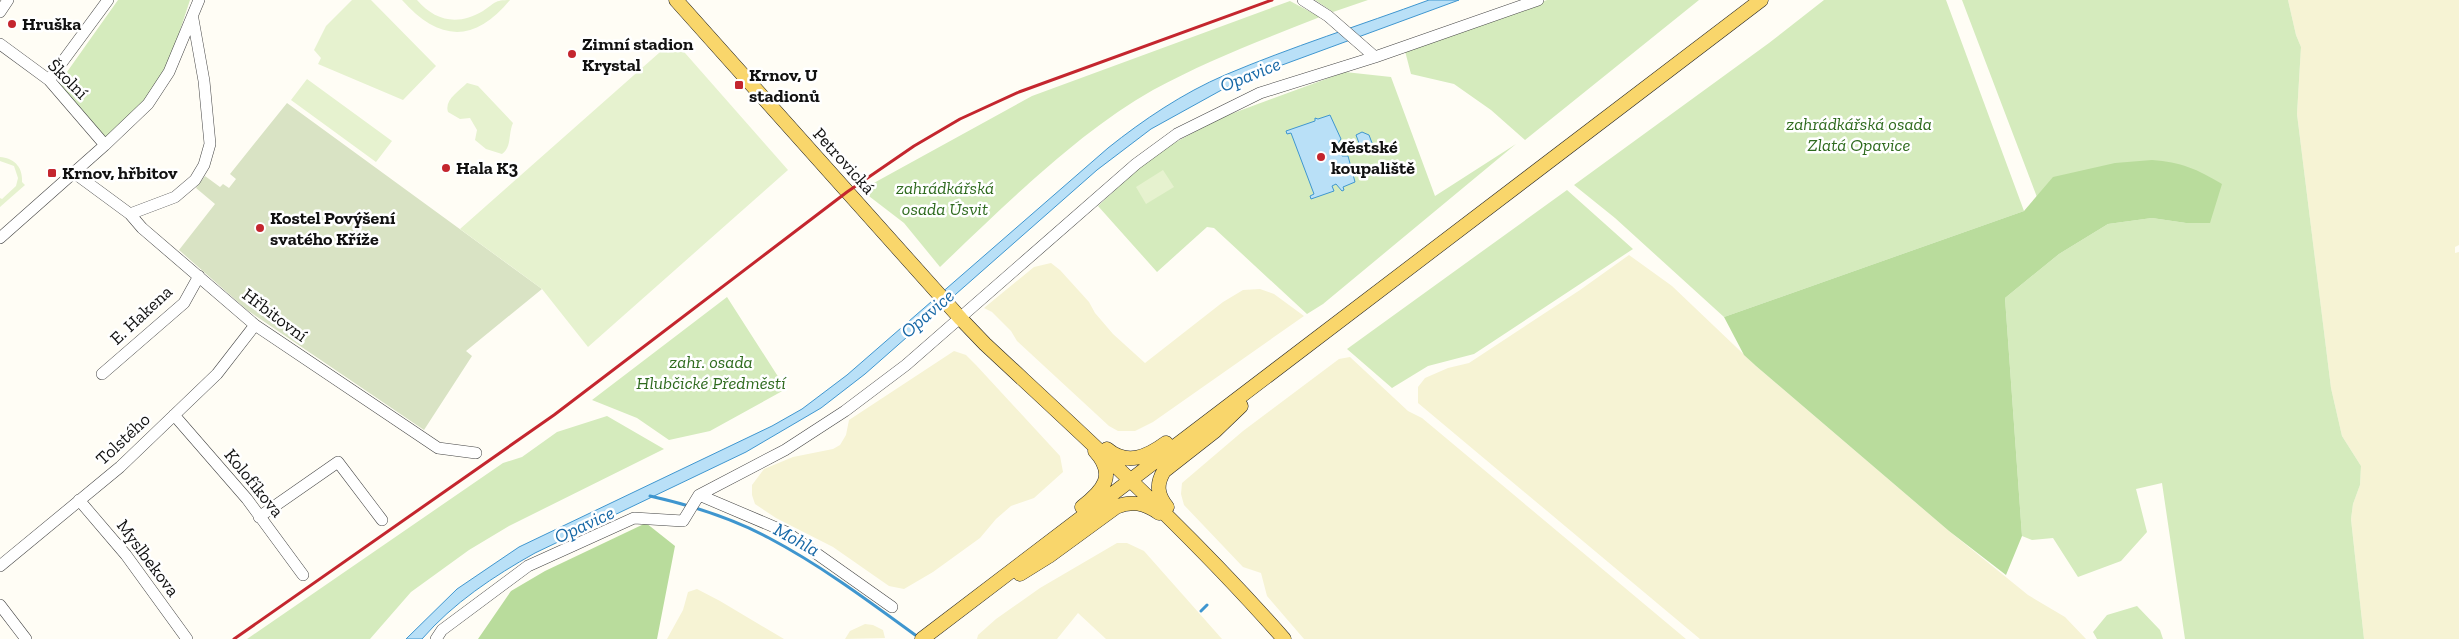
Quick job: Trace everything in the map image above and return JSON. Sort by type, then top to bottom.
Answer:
[{"type":"main road","name":"Petrovická","points":[[676,0],[959,317],[1072,424]]},
{"type":"main road","points":[[926,636],[1761,0]]},
{"type":"main road","points":[[1072,424],[1114,454],[1127,458],[1140,458],[1150,454],[1204,414],[1273,373]]},
{"type":"main road","points":[[1191,538],[1161,499],[1158,486],[1161,475],[1172,464],[1223,424],[1273,373]]},
{"type":"main road","points":[[1072,424],[1133,480],[1191,538],[1284,639]]},
{"type":"main road","points":[[975,599],[1031,546],[1092,499],[1103,487],[1106,475],[1103,462],[1072,424]]},
{"type":"main road","points":[[975,599],[1040,563],[1104,515],[1122,504],[1135,502],[1149,506],[1191,538]]},
{"type":"street","points":[[0,12],[8,0]]},
{"type":"street","points":[[49,80],[108,0]]},
{"type":"street","points":[[0,238],[105,145],[148,104],[169,72],[199,0]]},
{"type":"street","points":[[1303,0],[1328,16],[1371,53]]},
{"type":"street","points":[[436,639],[442,630],[528,566],[634,518],[683,521],[697,498],[785,450],[845,411],[959,317],[1136,164],[1177,134],[1260,93],[1371,53],[1538,0]]},
{"type":"street","points":[[130,214],[175,197],[195,180],[206,158],[210,144],[204,80],[193,18]]},
{"type":"street","name":"Školní","points":[[0,44],[49,80],[105,145]]},
{"type":"street","name":"Hřbitovní","points":[[74,172],[130,214],[142,228],[255,325],[438,448],[476,453]]},
{"type":"street","name":"E. Hakena","points":[[102,374],[184,303],[199,276]]},
{"type":"street","name":"Tolstého","points":[[0,566],[120,468],[216,374],[255,325]]},
{"type":"street","name":"Kolofíkova","points":[[174,415],[247,499],[303,576]]},
{"type":"street","points":[[259,517],[338,462],[382,520]]},
{"type":"street","points":[[697,498],[786,532],[892,607]]},
{"type":"street","name":"Myslbekova","points":[[79,500],[126,555],[187,639]]},
{"type":"street","points":[[0,605],[26,639]]},
{"type":"shaded area","points":[[2288,0],[2459,0],[2459,245],[2455,247],[2455,253],[2459,252],[2459,639],[2364,639],[2351,519],[2353,504],[2360,485],[2361,466],[2342,436],[2331,388],[2297,114],[2301,47],[2296,35]]},
{"type":"shaded area","points":[[1629,255],[1672,286],[1756,366],[1949,531],[2028,595],[2065,617],[2086,639],[1700,639],[1418,403],[1418,387],[1425,378],[1448,368],[1469,363],[1580,290]]},
{"type":"shaded area","points":[[1051,263],[1060,270],[1089,302],[1095,313],[1113,334],[1145,363],[1223,302],[1243,290],[1260,289],[1274,294],[1304,316],[1153,422],[1135,431],[1118,431],[1109,426],[1017,341],[1011,331],[992,312],[984,308],[1034,267]]},
{"type":"shaded area","points":[[954,351],[966,355],[1060,456],[1063,472],[1034,498],[1011,506],[996,519],[980,538],[933,572],[904,589],[889,586],[833,547],[776,518],[755,504],[752,495],[752,485],[764,469],[793,457],[833,449],[840,445],[846,435],[849,420]]},
{"type":"shaded area","points":[[1350,357],[1408,411],[1422,418],[1686,639],[1304,639],[1267,596],[1261,573],[1243,567],[1184,505],[1181,494],[1182,483],[1243,431],[1339,359]]},
{"type":"shaded area","points":[[1117,543],[1127,543],[1144,551],[1222,639],[1106,639],[1078,613],[1057,639],[977,639],[978,635],[996,619],[1040,588]]},
{"type":"shaded area","points":[[697,589],[784,639],[667,639],[683,610],[688,592]]},
{"type":"shaded area","points":[[865,624],[873,625],[883,630],[885,638],[845,639],[850,631]]},
{"type":"green space","points":[[118,0],[190,0],[170,57],[153,89],[136,109],[104,139],[57,86]]},
{"type":"green space","points":[[352,0],[371,0],[436,66],[403,100],[318,64],[321,58],[314,50],[326,26]]},
{"type":"green space","points":[[402,0],[417,0],[431,13],[439,17],[456,20],[474,16],[498,1],[510,0],[483,24],[470,30],[456,32],[442,30],[429,23],[416,14]]},
{"type":"green space","points":[[1315,0],[1368,0],[1333,12]]},
{"type":"green space","points":[[1547,0],[1699,0],[1525,140],[1491,110],[1454,84],[1411,74],[1405,51]]},
{"type":"green space","name":"zahrádkářská osada Zlatá Opavice","points":[[1824,0],[1946,0],[2024,211],[1724,317],[1615,218],[1574,185],[1769,43]]},
{"type":"green space","points":[[1962,0],[2288,0],[2296,35],[2301,47],[2297,114],[2331,388],[2342,436],[2361,466],[2360,485],[2353,504],[2351,519],[2364,639],[2185,639],[2162,483],[2136,489],[2147,532],[2121,561],[2078,577],[2053,538],[2032,540],[2022,536],[2005,298],[2059,254],[2108,224],[2152,218],[2186,223],[2210,223],[2040,205]]},
{"type":"green space","name":"zahrádkářská osada Úsvit","points":[[1290,1],[1320,17],[1194,69],[1125,107],[1097,127],[1042,172],[940,267],[904,223],[861,190],[1032,96]]},
{"type":"green space","points":[[668,45],[678,45],[788,170],[588,347],[542,289],[460,229]]},
{"type":"green space","name":"Městské koupaliště","points":[[1345,72],[1391,77],[1435,196],[1516,144],[1323,304],[1307,314],[1214,228],[1207,227],[1157,272],[1098,206],[1154,154],[1220,118]]},
{"type":"green space","points":[[307,79],[392,141],[376,162],[291,100]]},
{"type":"green space","points":[[467,83],[478,86],[513,123],[509,144],[502,154],[486,149],[475,140],[477,130],[470,118],[460,119],[448,112],[447,108],[450,100]]},
{"type":"green space","points":[[287,103],[542,289],[466,351],[472,356],[424,430],[247,310],[179,250],[215,204],[196,188],[205,176],[220,187],[223,184],[229,188],[236,179],[230,174]]},
{"type":"green space","points":[[0,157],[9,159],[17,164],[21,172],[22,182],[25,185],[0,207],[0,198],[2,199],[16,186],[18,178],[14,166],[0,161]]},
{"type":"green space","points":[[2152,160],[2172,162],[2188,167],[2222,184],[2210,223],[2186,223],[2152,218],[2108,224],[2059,254],[2005,298],[2022,536],[2006,575],[1949,531],[1756,366],[1744,355],[1724,317],[2024,211],[2053,177],[2115,163]]},
{"type":"green space","points":[[1163,170],[1174,187],[1146,204],[1136,187]]},
{"type":"green space","points":[[1567,190],[1633,249],[1474,354],[1428,366],[1392,388],[1347,349]]},
{"type":"green space","name":"zahr. osada Hlubčické Předměstí","points":[[727,297],[786,389],[710,431],[669,440],[637,418],[592,400]]},
{"type":"green space","points":[[607,416],[664,449],[509,526],[469,550],[411,592],[370,639],[247,639],[503,463],[522,457],[557,432]]},
{"type":"green space","points":[[646,523],[675,546],[657,639],[478,639],[511,591],[545,571]]},
{"type":"green space","points":[[2137,606],[2160,630],[2163,639],[2097,639],[2093,632],[2107,615]]},
{"type":"water","name":"Opavice","points":[[1429,0],[1459,0],[1227,87],[1151,129],[1097,170],[865,374],[821,408],[746,452],[535,553],[475,591],[447,614],[422,639],[406,639],[457,589],[519,547],[772,426],[802,409],[847,375],[1108,148],[1164,108],[1194,90],[1225,75]]},
{"type":"water","name":"Městské koupaliště","points":[[1330,115],[1341,139],[1338,143],[1342,156],[1348,156],[1355,182],[1343,187],[1344,190],[1342,191],[1336,184],[1332,186],[1334,191],[1311,199],[1310,196],[1314,194],[1291,133],[1287,134],[1286,131],[1315,121],[1315,118],[1318,119]]},
{"type":"water","name":"Městské koupaliště","points":[[1362,132],[1369,135],[1372,143],[1367,149],[1362,151],[1356,135]]},
{"type":"waterway","name":"Mohla","points":[[650,496],[711,513],[769,538],[827,572],[918,637]]},
{"type":"waterway","points":[[1201,611],[1207,605]]},
{"type":"railway","points":[[234,639],[554,415],[847,192],[914,146],[960,119],[1019,92],[1272,0]]},
{"type":"place","name":"Hruška","points":[[12,24]]},
{"type":"place","name":"Zimní stadion Krystal","points":[[572,54]]},
{"type":"place","name":"Krnov, U stadionů","points":[[739,85]]},
{"type":"place","name":"Městské koupaliště","points":[[1321,157]]},
{"type":"place","name":"Hala K3","points":[[446,168]]},
{"type":"place","name":"Krnov, hřbitov","points":[[52,173]]},
{"type":"place","name":"Kostel Povýšení svatého Kříže","points":[[260,228]]}]
